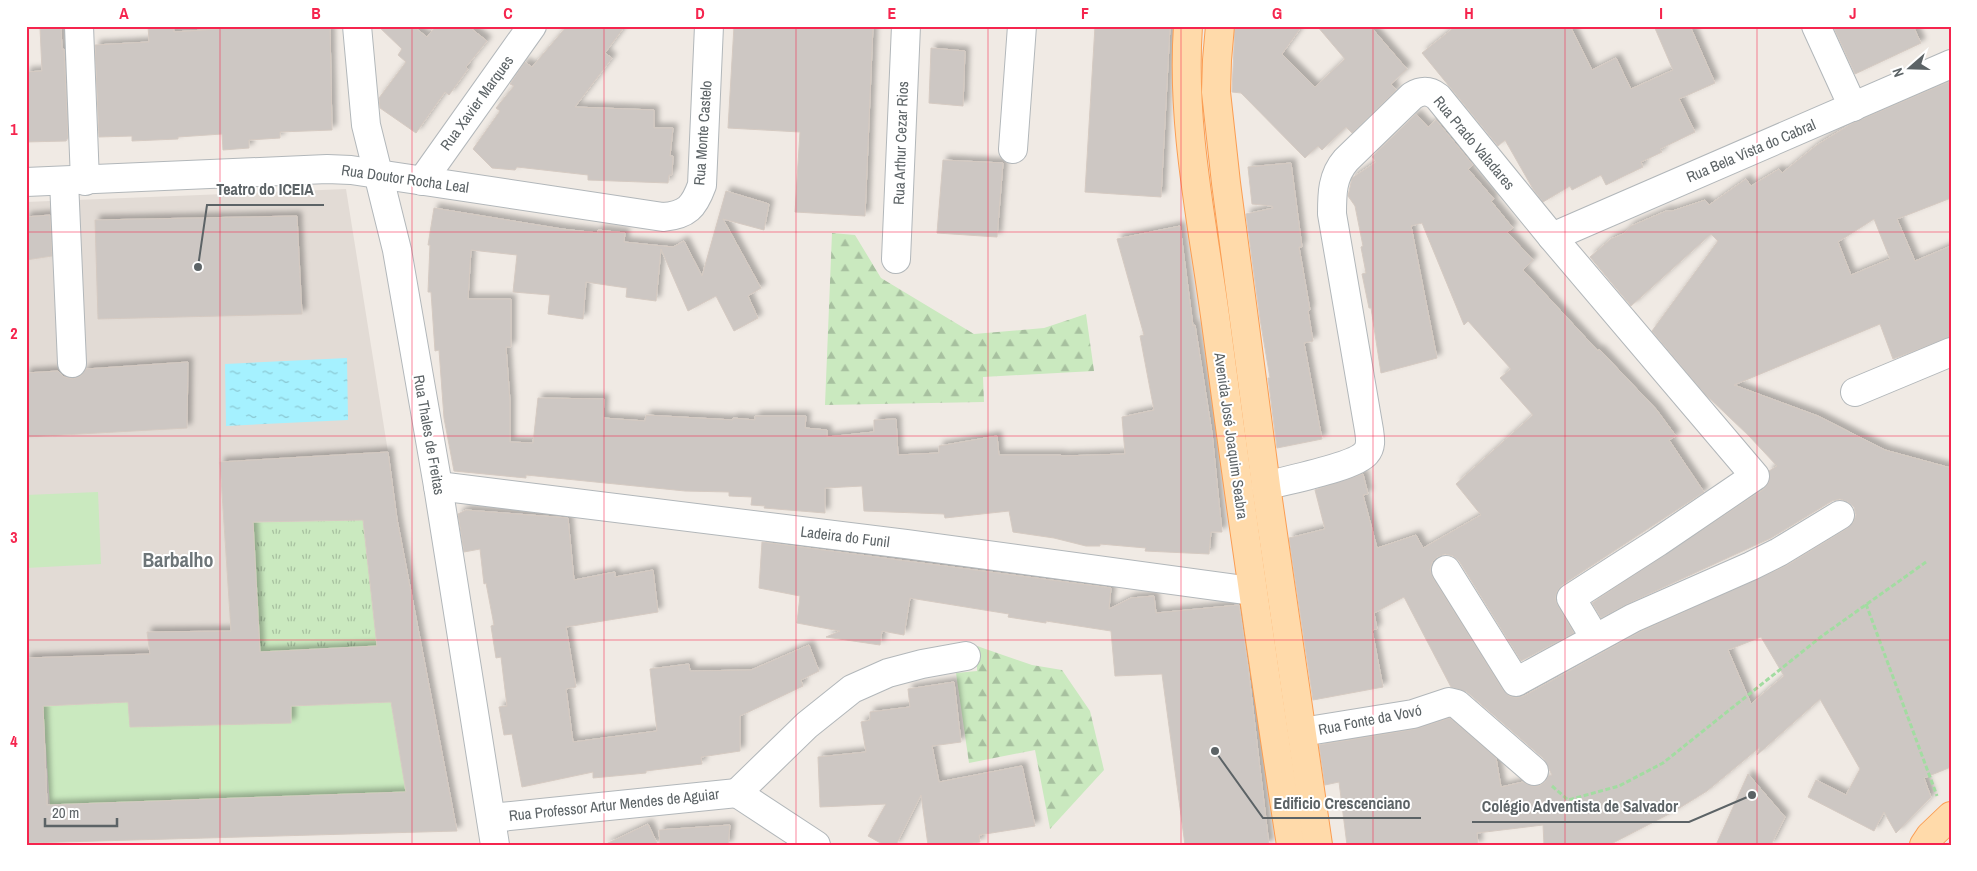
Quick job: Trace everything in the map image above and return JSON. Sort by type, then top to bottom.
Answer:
[{"type":"main road","name":"Avenida José Joaquim Seabra","points":[[1188,26],[1186,64],[1192,147],[1252,591],[1291,845]]},
{"type":"main road","name":"Avenida José Joaquim Seabra","points":[[1220,26],[1216,92],[1220,128],[1266,486],[1318,845]]},
{"type":"main road","points":[[1924,845],[1949,818]]},
{"type":"street","points":[[72,363],[79,26]]},
{"type":"street","name":"Rua Thales de Freitas","points":[[357,26],[366,125],[398,250],[438,486],[495,845]]},
{"type":"street","name":"Rua Xavier Marques","points":[[422,181],[532,26]]},
{"type":"street","name":"Rua Monte Castelo","points":[[663,217],[677,216],[688,210],[696,200],[702,185],[709,26]]},
{"type":"street","name":"Rua Arthur Cezar Rios","points":[[896,259],[906,26]]},
{"type":"street","points":[[1014,149],[1022,26]]},
{"type":"street","points":[[1816,26],[1853,106]]},
{"type":"street","name":"Rua Bela Vista do Cabral","points":[[1552,237],[1951,64]]},
{"type":"street","name":"Rua Prado Valadares","points":[[1266,486],[1346,464],[1362,457],[1369,447],[1369,430],[1332,214],[1334,179],[1339,168],[1412,96],[1426,91],[1432,92],[1552,237],[1755,476],[1571,598],[1595,638]]},
{"type":"street","name":"Rua Doutor Rocha Leal","points":[[26,182],[327,169],[351,170],[663,217]]},
{"type":"street","points":[[1855,392],[1951,352]]},
{"type":"street","name":"Ladeira do Funil","points":[[438,486],[916,546],[1252,591]]},
{"type":"street","points":[[1446,570],[1516,682],[1595,638],[1677,598],[1779,552],[1840,515]]},
{"type":"street","points":[[816,845],[737,793],[807,725],[852,689],[888,673],[922,664],[966,656]]},
{"type":"street","name":"Rua Fonte da Vovó","points":[[1302,732],[1413,714],[1449,702],[1457,704],[1534,771]]},
{"type":"street","name":"Rua Professor Artur Mendes de Aguiar","points":[[491,818],[737,793]]},
{"type":"path","points":[[1534,771],[1568,800],[1619,786],[1663,763],[1814,642],[1926,562]]},
{"type":"path","points":[[1866,604],[1949,818]]},
{"type":"shaded area","points":[[346,189],[388,452],[220,462],[231,631],[147,632],[150,654],[128,702],[43,706],[49,841],[26,843],[26,202]]},
{"type":"green space","points":[[832,233],[855,235],[881,278],[974,334],[1044,328],[1086,314],[1094,371],[983,377],[984,402],[825,405]]},
{"type":"green space","points":[[98,492],[101,564],[26,568],[26,495]]},
{"type":"green space","points":[[363,520],[377,646],[260,652],[259,624],[231,631],[225,523]]},
{"type":"green space","points":[[977,646],[1032,665],[1062,670],[1090,711],[1104,770],[1050,829],[1035,750],[969,763],[956,673],[977,671]]},
{"type":"green space","points":[[128,702],[291,723],[291,706],[391,702],[406,792],[50,805],[43,706]]},
{"type":"water","points":[[347,358],[348,420],[226,426],[225,364]]},
{"type":"building","points":[[148,26],[173,26],[174,32],[219,29],[219,26],[330,26],[332,130],[280,132],[280,138],[249,140],[249,148],[223,150],[222,134],[178,137],[178,139],[132,141],[132,136],[99,137],[95,45],[149,42]]},
{"type":"building","points":[[378,26],[413,26],[427,37],[436,26],[468,26],[487,41],[466,67],[468,69],[449,95],[445,92],[416,133],[380,108],[379,98],[406,62],[398,55],[402,49]]},
{"type":"building","points":[[567,26],[625,26],[605,53],[612,58],[575,107],[654,110],[654,128],[673,128],[670,156],[673,156],[672,175],[669,175],[668,183],[588,180],[588,175],[517,167],[515,170],[492,168],[473,149],[500,111],[496,108],[514,86],[510,84],[525,62],[532,67]]},
{"type":"building","points":[[734,26],[873,26],[865,216],[795,212],[800,132],[728,128]]},
{"type":"building","points":[[1095,26],[1170,26],[1161,197],[1085,192]]},
{"type":"building","points":[[1235,26],[1302,26],[1282,54],[1315,87],[1345,59],[1317,26],[1370,26],[1407,69],[1391,84],[1396,90],[1352,133],[1346,127],[1322,150],[1318,146],[1305,158],[1241,93],[1232,92]]},
{"type":"building","points":[[1456,26],[1570,26],[1592,70],[1616,58],[1631,89],[1673,70],[1654,26],[1690,26],[1715,83],[1679,99],[1695,132],[1660,149],[1662,152],[1641,162],[1643,167],[1606,185],[1601,175],[1572,190],[1570,186],[1543,202],[1533,189],[1505,140],[1498,146],[1422,53]]},
{"type":"building","points":[[1833,26],[1913,26],[1921,43],[1855,74]]},
{"type":"building","points":[[61,27],[62,50],[64,49],[68,138],[66,141],[26,142],[26,72],[42,71],[40,28]]},
{"type":"building","points":[[931,48],[965,51],[963,106],[929,103]]},
{"type":"building","points":[[1951,81],[1951,198],[1897,219],[1915,261],[1951,246],[1951,337],[1893,359],[1880,324],[1734,385],[1818,416],[1885,450],[1951,468],[1951,767],[1924,778],[1931,797],[1896,833],[1884,812],[1874,831],[1808,797],[1816,780],[1846,795],[1860,769],[1820,699],[1757,755],[1760,747],[1707,791],[1673,812],[1609,845],[1544,845],[1543,825],[1477,833],[1478,845],[1347,845],[1339,782],[1325,785],[1319,745],[1416,729],[1450,718],[1496,758],[1501,787],[1523,782],[1531,786],[1539,786],[1545,782],[1548,776],[1552,775],[1544,759],[1467,692],[1451,687],[1404,597],[1374,613],[1377,629],[1372,630],[1383,687],[1313,700],[1289,538],[1325,529],[1315,490],[1363,474],[1368,494],[1363,495],[1377,548],[1416,535],[1423,548],[1481,515],[1456,484],[1533,415],[1500,378],[1511,369],[1468,321],[1464,325],[1422,223],[1411,226],[1437,358],[1381,373],[1371,308],[1369,308],[1362,274],[1366,273],[1361,247],[1363,246],[1355,206],[1348,196],[1352,178],[1376,162],[1372,157],[1416,114],[1428,127],[1436,120],[1473,165],[1468,169],[1494,199],[1491,201],[1513,228],[1507,232],[1533,260],[1523,270],[1598,351],[1599,349],[1656,409],[1676,436],[1669,440],[1704,492],[1562,585],[1557,591],[1555,599],[1574,633],[1521,661],[1459,561],[1453,556],[1445,554],[1437,557],[1432,562],[1430,570],[1433,578],[1503,690],[1509,696],[1516,698],[1524,696],[1640,632],[1786,566],[1848,528],[1853,523],[1856,515],[1854,507],[1840,499],[1832,501],[1771,538],[1627,604],[1601,618],[1592,603],[1764,489],[1769,482],[1769,471],[1777,466],[1705,394],[1652,331],[1718,241],[1711,234],[1631,306],[1590,257],[1611,239],[1623,234],[1631,226],[1666,211],[1672,211],[1705,200],[1709,205],[1746,179],[1751,186],[1779,169],[1782,173],[1817,145],[1851,124]],"holes":[[[1874,219],[1890,259],[1851,275],[1838,242]],[[1761,637],[1784,676],[1751,704],[1728,650]]]},
{"type":"building","points":[[943,160],[1003,163],[997,237],[937,233]]},
{"type":"building","points":[[1291,163],[1302,247],[1299,247],[1310,310],[1308,311],[1313,341],[1304,343],[1322,439],[1277,448],[1268,378],[1270,378],[1246,214],[1273,208],[1272,206],[1252,204],[1248,167]]},
{"type":"building","points":[[726,191],[769,204],[764,230],[723,219],[761,288],[748,296],[758,318],[734,331],[716,296],[688,311],[661,249],[656,301],[626,297],[627,288],[586,282],[583,319],[548,314],[550,295],[513,292],[517,255],[471,250],[468,299],[511,299],[511,347],[506,347],[510,401],[510,442],[533,443],[538,398],[604,399],[603,418],[645,421],[646,415],[755,420],[755,416],[806,416],[805,428],[827,430],[827,437],[874,432],[874,420],[896,419],[898,455],[939,453],[939,446],[997,436],[999,455],[1125,454],[1122,417],[1154,410],[1140,336],[1144,335],[1117,239],[1180,226],[1193,326],[1195,325],[1212,433],[1222,532],[1211,532],[1209,554],[1145,551],[1146,548],[1100,544],[1100,546],[1086,546],[1054,538],[1013,532],[1009,511],[945,518],[944,514],[864,511],[862,486],[825,488],[825,513],[764,508],[765,506],[751,505],[752,497],[729,496],[729,492],[685,491],[526,475],[526,478],[454,471],[444,418],[439,350],[435,351],[431,292],[428,292],[430,245],[428,245],[434,208],[562,229],[598,233],[598,230],[625,233],[624,242],[673,247],[684,241],[702,276]]},
{"type":"building","points":[[50,215],[52,256],[26,260],[26,217]]},
{"type":"building","points":[[297,216],[302,314],[98,319],[95,220]]},
{"type":"building","points":[[188,362],[187,428],[26,437],[26,373],[58,371],[64,377],[73,379],[81,376],[86,369]]},
{"type":"building","points":[[388,452],[397,519],[457,831],[26,843],[26,658],[150,654],[147,632],[231,631],[220,462]],"holes":[[[363,520],[377,646],[260,652],[253,522]],[[128,702],[130,727],[291,723],[291,706],[391,702],[406,792],[47,805],[43,706]]]},
{"type":"building","points":[[466,510],[568,518],[574,580],[615,572],[615,577],[653,570],[658,612],[566,627],[576,687],[566,689],[573,742],[657,731],[650,669],[689,664],[690,671],[751,670],[809,645],[819,671],[801,680],[803,686],[740,716],[740,751],[701,757],[702,764],[646,771],[646,773],[593,778],[593,772],[522,787],[512,734],[504,735],[499,707],[507,706],[501,657],[496,658],[491,626],[494,625],[486,583],[484,584],[480,549],[464,552],[458,514]]},
{"type":"building","points":[[762,542],[1111,588],[1109,609],[1131,598],[1154,596],[1156,613],[1239,605],[1269,845],[1185,845],[1162,674],[1115,676],[1111,631],[1008,617],[1009,614],[910,598],[904,635],[882,631],[880,645],[826,637],[840,631],[797,623],[800,596],[759,588]]},
{"type":"building","points":[[954,682],[961,742],[932,746],[939,782],[1022,766],[1035,826],[979,835],[980,842],[957,845],[928,845],[921,795],[896,845],[884,845],[868,836],[886,804],[820,807],[818,757],[866,752],[861,722],[870,720],[870,712],[910,707],[908,689]]},
{"type":"building","points":[[1748,774],[1785,817],[1771,845],[1716,845]]},
{"type":"building","points":[[648,824],[658,845],[604,845]]},
{"type":"building","points":[[730,825],[728,845],[660,845],[659,830]]},
{"type":"place","name":"Teatro do ICEIA","points":[[198,267]]},
{"type":"place","name":"Edificio Crescenciano","points":[[1215,751]]},
{"type":"place","name":"Colégio Adventista de Salvador","points":[[1752,795]]},
{"type":"district","name":"Barbalho","points":[[178,560]]}]
